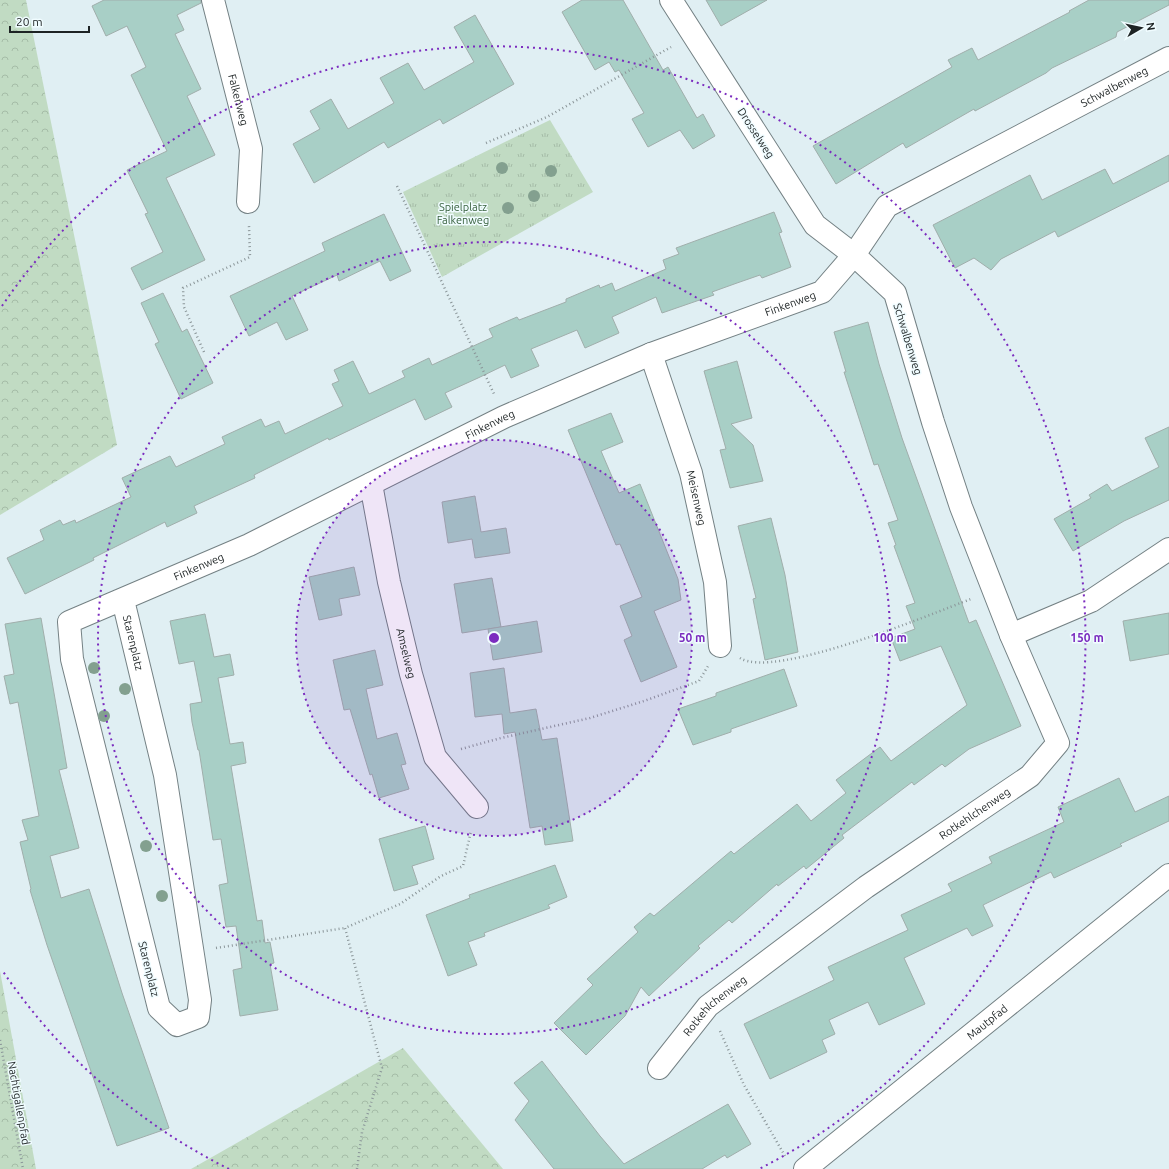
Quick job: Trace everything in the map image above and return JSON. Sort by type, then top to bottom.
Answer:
[{"type":"street","name":"Falkenweg","points":[[213,0],[251,149],[248,202]]},
{"type":"street","name":"Drosselweg","points":[[671,0],[815,224],[854,255]]},
{"type":"street","name":"Schwalbenweg","points":[[1011,635],[961,507],[933,422],[895,293],[854,255],[887,206],[1169,58]]},
{"type":"street","name":"Finkenweg","points":[[123,600],[249,545],[504,417],[651,354],[822,292],[854,255]]},
{"type":"street","name":"Meisenweg","points":[[651,354],[691,473],[715,582],[720,646]]},
{"type":"street","name":"Amselweg","points":[[371,484],[389,582],[410,674],[435,757],[477,807]]},
{"type":"street","points":[[1011,635],[1091,601],[1169,548]]},
{"type":"street","name":"Starenplatz","points":[[123,600],[164,775],[200,1000],[198,1017],[177,1025],[159,1008],[72,659],[69,622],[123,600]]},
{"type":"street","name":"Rotkehlchenweg","points":[[659,1068],[708,1006],[866,886],[1030,776],[1058,743],[1011,635]]},
{"type":"street","name":"Mautpfad","points":[[797,1166],[1169,875]]},
{"type":"path","points":[[486,144],[547,117],[692,34]]},
{"type":"path","points":[[396,186],[504,417]]},
{"type":"path","points":[[204,352],[184,307],[183,288],[250,257],[248,202]]},
{"type":"path","points":[[435,757],[501,738],[590,718],[644,702],[699,681],[720,646],[746,663],[766,662],[807,656],[865,639],[993,591]]},
{"type":"path","points":[[192,952],[345,928],[400,904],[441,876],[463,866],[477,807]]},
{"type":"path","points":[[345,928],[382,1068],[362,1132],[357,1169]]},
{"type":"path","points":[[708,1006],[744,1085],[797,1166]]},
{"type":"path","name":"Nachtigallenpfad","points":[[0,1040],[23,1169]]},
{"type":"green space","points":[[0,0],[26,0],[117,445],[0,515]]},
{"type":"green space","name":"Spielplatz Falkenweg","points":[[550,120],[593,192],[442,277],[403,192]]},
{"type":"green space","points":[[0,971],[36,1169],[0,1169]]},
{"type":"green space","points":[[403,1048],[503,1169],[191,1169]]},
{"type":"building","points":[[104,0],[201,0],[201,3],[177,15],[184,30],[175,34],[201,89],[187,96],[215,155],[166,178],[205,260],[142,290],[131,268],[163,252],[145,214],[148,213],[127,170],[167,151],[131,75],[146,67],[127,26],[106,36],[92,6]]},
{"type":"building","points":[[582,0],[623,0],[663,70],[668,67],[697,118],[703,114],[715,136],[693,149],[680,130],[648,147],[632,119],[644,113],[619,70],[615,72],[609,62],[595,70],[562,12]]},
{"type":"building","points":[[706,0],[767,0],[721,26]]},
{"type":"building","points":[[1089,0],[1169,0],[1169,5],[1117,32],[1116,37],[1052,68],[1046,73],[975,111],[974,109],[906,148],[903,143],[836,184],[813,146],[952,67],[948,60],[972,48],[978,60],[1070,12],[1069,11]]},
{"type":"building","points":[[475,15],[514,84],[443,124],[440,119],[388,148],[384,142],[314,183],[293,144],[320,129],[310,111],[331,99],[348,129],[394,103],[380,78],[408,63],[424,90],[474,62],[454,27]]},
{"type":"building","points":[[1169,155],[1169,181],[1058,237],[1055,231],[1001,259],[991,270],[974,258],[955,268],[933,225],[1030,175],[1042,200],[1105,169],[1113,184]]},
{"type":"building","points":[[774,212],[782,232],[779,233],[791,267],[762,278],[760,275],[737,283],[712,292],[714,295],[662,313],[656,297],[612,317],[619,333],[585,348],[577,330],[531,349],[539,366],[511,378],[505,365],[445,393],[452,407],[425,420],[415,399],[329,440],[328,438],[254,475],[255,478],[194,506],[197,513],[167,527],[165,522],[93,558],[94,560],[25,594],[7,558],[44,540],[40,530],[60,520],[63,525],[75,520],[76,523],[131,497],[122,478],[170,456],[176,467],[225,444],[222,437],[261,419],[265,427],[279,421],[285,434],[343,406],[332,384],[339,381],[334,370],[353,361],[369,394],[405,377],[402,371],[429,358],[432,365],[493,337],[489,329],[517,317],[519,320],[566,302],[566,299],[599,285],[600,288],[612,283],[615,291],[666,269],[663,260],[679,254],[676,248]]},
{"type":"building","points":[[384,214],[411,271],[390,281],[380,261],[339,281],[337,275],[292,296],[308,330],[286,340],[277,322],[249,336],[230,296],[325,251],[322,243]]},
{"type":"building","points":[[163,293],[182,332],[187,329],[213,383],[181,399],[155,344],[159,342],[141,303]]},
{"type":"building","points":[[868,322],[879,364],[902,438],[969,623],[976,620],[1021,726],[969,749],[945,767],[942,764],[914,785],[912,782],[842,835],[844,838],[806,869],[804,866],[778,886],[777,884],[732,923],[729,920],[698,946],[700,948],[649,996],[641,987],[625,1016],[586,1055],[554,1023],[593,985],[587,979],[638,932],[634,927],[650,913],[654,916],[731,851],[734,854],[797,804],[811,821],[846,793],[836,780],[880,747],[891,761],[967,705],[941,646],[900,661],[891,638],[915,629],[906,606],[915,603],[894,546],[896,545],[888,523],[898,520],[878,464],[874,465],[844,372],[846,372],[834,332]]},
{"type":"building","points":[[737,361],[752,418],[731,424],[753,445],[763,481],[730,488],[720,450],[726,449],[704,371]]},
{"type":"building","points":[[611,413],[623,442],[601,451],[619,493],[640,484],[678,579],[681,600],[654,611],[677,667],[641,682],[624,640],[632,636],[620,606],[642,597],[620,544],[616,545],[568,430]]},
{"type":"building","points":[[1169,427],[1169,500],[1124,521],[1073,551],[1054,519],[1091,498],[1089,495],[1107,484],[1112,491],[1159,467],[1145,438]]},
{"type":"building","points":[[475,496],[481,532],[506,528],[510,553],[475,558],[472,539],[448,543],[442,502]]},
{"type":"building","points":[[771,518],[785,575],[798,652],[765,660],[753,599],[756,598],[738,526]]},
{"type":"building","points":[[354,567],[360,595],[339,599],[342,615],[319,620],[309,577]]},
{"type":"building","points":[[492,578],[501,627],[462,633],[454,584]]},
{"type":"building","points":[[1169,613],[1169,654],[1130,661],[1123,621]]},
{"type":"building","points":[[205,614],[214,657],[230,654],[234,675],[218,678],[230,744],[243,742],[246,763],[231,766],[257,921],[262,920],[265,943],[270,942],[274,963],[270,964],[278,1010],[240,1016],[233,970],[242,968],[236,926],[226,927],[219,885],[228,883],[221,839],[213,840],[199,750],[192,722],[190,704],[202,702],[194,661],[179,664],[170,621]]},
{"type":"building","points":[[41,618],[67,768],[59,770],[79,848],[50,856],[61,898],[89,889],[122,993],[169,1128],[117,1146],[47,945],[30,890],[20,842],[28,840],[22,820],[39,816],[18,702],[10,704],[4,676],[14,674],[5,624]]},
{"type":"building","points":[[537,621],[542,652],[493,660],[488,629]]},
{"type":"building","points":[[375,650],[383,685],[366,689],[377,739],[397,733],[406,764],[401,765],[409,789],[379,798],[372,774],[370,775],[350,709],[344,710],[333,660]]},
{"type":"building","points":[[504,668],[510,713],[536,709],[542,740],[557,738],[573,841],[545,845],[542,826],[530,828],[515,732],[504,734],[502,714],[475,717],[470,673]]},
{"type":"building","points":[[784,669],[797,706],[731,729],[731,732],[693,745],[678,709],[716,696],[716,693]]},
{"type":"building","points":[[1119,778],[1135,812],[1169,796],[1169,821],[1120,844],[1122,846],[1054,878],[1051,872],[983,905],[993,926],[972,936],[967,928],[904,958],[925,1004],[879,1025],[868,1002],[829,1020],[835,1034],[822,1040],[827,1052],[770,1079],[744,1024],[834,980],[828,967],[908,930],[901,915],[952,891],[948,884],[992,863],[989,857],[1064,822],[1058,807]]},
{"type":"building","points":[[425,826],[434,859],[412,866],[418,884],[394,891],[379,839]]},
{"type":"building","points":[[555,865],[567,897],[548,905],[550,908],[484,933],[485,936],[468,942],[477,965],[448,976],[426,915],[470,898],[469,895]]},
{"type":"building","points":[[542,1061],[600,1136],[624,1164],[728,1104],[751,1144],[727,1158],[725,1155],[702,1169],[554,1169],[515,1120],[529,1101],[514,1083]]}]
